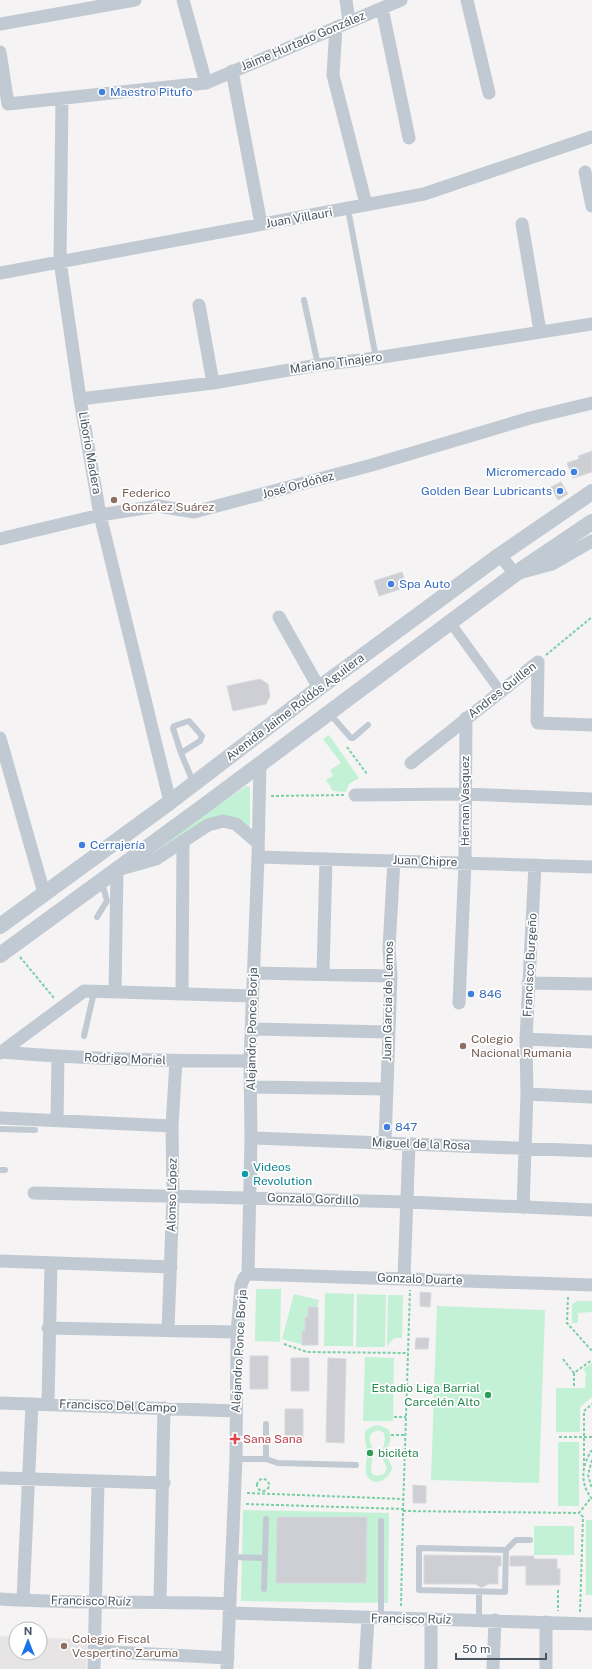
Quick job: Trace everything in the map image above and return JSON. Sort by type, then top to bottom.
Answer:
[{"type":"street","points":[[0,24],[135,0]]},
{"type":"street","points":[[184,0],[206,83]]},
{"type":"street","points":[[346,0],[349,21]]},
{"type":"street","name":"Jaime Hurtado González","points":[[0,52],[8,104],[206,83],[401,0]]},
{"type":"street","points":[[468,0],[489,93]]},
{"type":"street","points":[[382,8],[409,138]]},
{"type":"street","points":[[336,27],[332,75],[366,204]]},
{"type":"street","points":[[232,72],[260,224]]},
{"type":"street","name":"Liborio Madera","points":[[62,98],[60,261],[80,399],[100,515],[170,802]]},
{"type":"street","name":"Juan Villauri","points":[[0,273],[424,194],[592,137]]},
{"type":"street","points":[[585,172],[592,206]]},
{"type":"street","points":[[522,224],[540,331]]},
{"type":"street","points":[[199,305],[213,383]]},
{"type":"street","name":"Mariano Tinajero","points":[[80,399],[213,383],[318,365],[376,358],[592,324]]},
{"type":"street","name":"José Ordóñez","points":[[0,539],[100,515],[158,506],[194,512],[372,465],[530,418],[592,403]]},
{"type":"street","name":"Avenida Jaime Roldós Aguilera","points":[[0,926],[170,802],[319,688],[417,616],[592,492]]},
{"type":"street","name":"Avenida Jaime Roldós Aguilera","points":[[6,951],[515,574],[592,522]]},
{"type":"street","points":[[500,556],[515,574],[552,564],[592,541]]},
{"type":"street","points":[[417,616],[433,636]]},
{"type":"street","points":[[279,617],[319,688]]},
{"type":"street","points":[[450,622],[500,690]]},
{"type":"street","points":[[538,662],[536,721],[538,723],[592,725]]},
{"type":"street","name":"Andres Guillen","points":[[411,763],[500,690],[538,662]]},
{"type":"street","name":"Hernan Vasquez","points":[[459,1003],[465,862],[466,718]]},
{"type":"street","points":[[0,738],[44,893]]},
{"type":"street","name":"Alejandro Ponce Borja","points":[[228,1664],[236,1459],[237,1332],[241,1285],[244,1278],[248,1274],[251,1138],[250,1061],[260,764]]},
{"type":"street","points":[[356,795],[465,794],[592,799]]},
{"type":"street","points":[[115,992],[117,870],[156,859],[208,825],[223,821],[236,824],[258,843]]},
{"type":"street","points":[[182,993],[183,841]]},
{"type":"street","name":"Juan Chipre","points":[[258,857],[592,867]]},
{"type":"street","points":[[323,974],[326,859]]},
{"type":"street","name":"Juan Garcia de Lemos","points":[[385,1142],[391,976],[389,948],[394,860]]},
{"type":"street","name":"Francisco Burgeño","points":[[523,1208],[528,1094],[526,1039],[535,865]]},
{"type":"street","points":[[253,973],[391,976]]},
{"type":"street","points":[[528,983],[592,984]]},
{"type":"street","points":[[0,1052],[62,1008],[89,992],[182,993],[252,996]]},
{"type":"street","points":[[251,1029],[388,1032]]},
{"type":"street","points":[[526,1039],[592,1042]]},
{"type":"street","name":"Rodrigo Moriel","points":[[0,1052],[58,1057],[176,1061],[250,1061]]},
{"type":"street","points":[[57,1120],[58,1057]]},
{"type":"street","name":"Alonso López","points":[[168,1330],[173,1196],[172,1126],[176,1061]]},
{"type":"street","points":[[250,1087],[387,1089]]},
{"type":"street","points":[[528,1094],[592,1097]]},
{"type":"street","points":[[0,1118],[172,1126]]},
{"type":"street","name":"Miguel de la Rosa","points":[[251,1138],[592,1151]]},
{"type":"street","points":[[407,1278],[409,1144]]},
{"type":"street","name":"Gonzalo Gordillo","points":[[34,1193],[250,1197],[592,1210]]},
{"type":"street","points":[[0,1261],[171,1267]]},
{"type":"street","points":[[48,1404],[48,1328],[51,1263]]},
{"type":"street","name":"Gonzalo Duarte","points":[[248,1274],[592,1285]]},
{"type":"street","points":[[48,1328],[237,1332]]},
{"type":"street","name":"Francisco Del Campo","points":[[0,1403],[236,1411]]},
{"type":"street","points":[[23,1600],[32,1404]]},
{"type":"street","points":[[160,1602],[164,1483],[164,1408]]},
{"type":"street","points":[[0,1478],[164,1483]]},
{"type":"street","points":[[94,1669],[94,1602],[98,1481]]},
{"type":"street","name":"Francisco Ruíz","points":[[0,1599],[94,1602],[160,1602],[368,1618],[495,1620],[586,1624]]},
{"type":"street","points":[[366,1669],[368,1618]]},
{"type":"street","points":[[431,1620],[431,1669]]},
{"type":"street","points":[[493,1669],[495,1620]]},
{"type":"street","points":[[546,1622],[546,1669]]},
{"type":"street","points":[[94,1651],[228,1664]]},
{"type":"lane","points":[[348,209],[376,358]]},
{"type":"lane","points":[[304,300],[318,365]]},
{"type":"lane","points":[[329,713],[351,738],[354,738],[368,725]]},
{"type":"lane","points":[[181,753],[202,739],[202,736],[189,720],[174,726],[173,728],[181,753],[194,783]]},
{"type":"lane","points":[[97,917],[107,901],[102,881]]},
{"type":"lane","points":[[84,1036],[89,992]]},
{"type":"lane","points":[[0,1129],[35,1130]]},
{"type":"lane","points":[[266,1424],[266,1459]]},
{"type":"lane","points":[[236,1459],[266,1459],[278,1463],[356,1465]]},
{"type":"lane","points":[[264,1589],[266,1519]]},
{"type":"lane","points":[[381,1521],[381,1618]]},
{"type":"lane","points":[[506,1550],[419,1548],[419,1590],[505,1592],[506,1550],[516,1540],[530,1540]]},
{"type":"lane","points":[[232,1557],[265,1558]]},
{"type":"lane","points":[[479,1592],[479,1620]]},
{"type":"path","name":"Andres Guillen","points":[[538,662],[592,617]]},
{"type":"path","points":[[259,796],[356,795]]},
{"type":"path","points":[[6,951],[62,1008]]},
{"type":"path","points":[[401,1619],[408,1353],[407,1278]]},
{"type":"path","points":[[569,1284],[567,1323],[592,1351]]},
{"type":"path","points":[[284,1344],[307,1352],[408,1353]]},
{"type":"path","points":[[564,1359],[574,1373],[574,1386]]},
{"type":"path","points":[[574,1373],[592,1360]]},
{"type":"path","points":[[579,1513],[592,1498],[584,1483],[584,1411],[592,1404]]},
{"type":"path","points":[[394,1417],[406,1417]]},
{"type":"path","points":[[391,1435],[405,1435]]},
{"type":"path","points":[[559,1437],[592,1437]]},
{"type":"path","points":[[584,1466],[592,1450]]},
{"type":"path","points":[[592,1460],[588,1475],[592,1489]]},
{"type":"path","points":[[263,1479],[269,1482],[270,1485],[263,1493],[257,1485],[258,1482],[263,1479]]},
{"type":"path","points":[[234,1498],[263,1493],[403,1499]]},
{"type":"path","points":[[234,1498],[403,1510],[579,1513],[583,1517],[586,1624]]},
{"type":"path","points":[[558,1590],[558,1613]]},
{"type":"shaded area","name":"Colegio Fiscal Vespertino Zaruma","points":[[0,1636],[8,1636],[8,1661],[48,1661],[48,1638],[88,1639],[86,1669],[0,1669]]},
{"type":"green space","points":[[329,735],[359,778],[349,784],[346,792],[333,791],[326,780],[333,776],[330,770],[341,763],[323,739]]},
{"type":"green space","points":[[246,786],[250,787],[250,828],[238,819],[163,850],[158,845]]},
{"type":"green space","points":[[256,1289],[281,1289],[280,1342],[255,1341]]},
{"type":"green space","points":[[325,1293],[354,1294],[353,1346],[324,1346]]},
{"type":"green space","points":[[294,1294],[319,1300],[307,1346],[282,1339]]},
{"type":"green space","points":[[357,1294],[386,1295],[385,1347],[356,1347]]},
{"type":"green space","points":[[388,1295],[403,1295],[402,1338],[394,1338],[387,1346]]},
{"type":"green space","points":[[578,1301],[592,1301],[592,1312],[578,1313],[578,1323],[572,1323],[572,1304]]},
{"type":"green space","name":"Estadio Liga Barrial Carcelén Alto","points":[[437,1306],[545,1310],[539,1483],[431,1480]]},
{"type":"green space","points":[[365,1357],[394,1358],[393,1421],[363,1421]]},
{"type":"green space","points":[[592,1363],[592,1397],[580,1407],[580,1432],[556,1432],[556,1388],[585,1388],[586,1373],[583,1369]]},
{"type":"green space","name":"bicileta","points":[[378,1425],[388,1429],[391,1437],[387,1449],[387,1457],[392,1468],[391,1472],[382,1481],[378,1482],[370,1480],[366,1471],[367,1454],[365,1432],[371,1427]],"holes":[[[378,1430],[384,1433],[385,1440],[381,1455],[387,1468],[384,1474],[378,1476],[372,1474],[371,1469],[373,1451],[370,1438],[372,1433]]]},
{"type":"green space","points":[[558,1442],[579,1442],[579,1506],[558,1506]]},
{"type":"green space","points":[[243,1510],[389,1513],[388,1603],[241,1601]]},
{"type":"green space","points":[[586,1520],[592,1520],[592,1595],[586,1595]]},
{"type":"green space","points":[[534,1526],[574,1526],[574,1555],[534,1555]]},
{"type":"building","points":[[592,451],[592,472],[573,478],[567,463],[579,459],[578,456]]},
{"type":"building","name":"Golden Bear Lubricants","points":[[561,482],[568,494],[558,500],[551,487]]},
{"type":"building","name":"Spa Auto","points":[[402,572],[407,587],[379,596],[374,581]]},
{"type":"building","points":[[260,679],[268,684],[270,696],[266,704],[233,711],[227,686]]},
{"type":"building","points":[[420,1292],[431,1293],[430,1307],[420,1306]]},
{"type":"building","points":[[308,1307],[318,1307],[318,1345],[302,1345],[302,1331],[305,1331],[305,1317],[308,1317]]},
{"type":"building","points":[[416,1338],[429,1338],[428,1349],[415,1349]]},
{"type":"building","points":[[250,1356],[268,1356],[268,1389],[250,1389]]},
{"type":"building","points":[[291,1358],[309,1358],[309,1391],[291,1391]]},
{"type":"building","points":[[328,1358],[346,1359],[344,1443],[326,1442]]},
{"type":"building","points":[[285,1409],[303,1409],[303,1442],[285,1442]]},
{"type":"building","points":[[413,1485],[426,1486],[426,1503],[413,1503]]},
{"type":"building","points":[[277,1517],[367,1517],[366,1583],[276,1583]]},
{"type":"building","points":[[424,1555],[501,1556],[501,1566],[498,1566],[498,1584],[488,1584],[480,1587],[476,1584],[424,1584]]},
{"type":"building","points":[[510,1556],[534,1556],[534,1559],[557,1559],[557,1569],[560,1569],[560,1585],[526,1585],[526,1566],[510,1566]]},
{"type":"place","name":"Maestro Pitufo","points":[[102,92]]},
{"type":"place","name":"Micromercado","points":[[574,472]]},
{"type":"place","name":"Golden Bear Lubricants","points":[[560,491]]},
{"type":"place","name":"Federico González Suárez","points":[[114,500]]},
{"type":"place","name":"Spa Auto","points":[[391,584]]},
{"type":"place","name":"Cerrajería","points":[[82,845]]},
{"type":"place","name":"846","points":[[471,994]]},
{"type":"place","name":"Colegio Nacional Rumania","points":[[463,1046]]},
{"type":"place","name":"847","points":[[387,1127]]},
{"type":"place","name":"Videos Revolution","points":[[245,1174]]},
{"type":"place","name":"Estadio Liga Barrial Carcelén Alto","points":[[488,1395]]},
{"type":"place","name":"Sana Sana","points":[[235,1439]]},
{"type":"place","name":"bicileta","points":[[370,1453]]},
{"type":"place","name":"Colegio Fiscal Vespertino Zaruma","points":[[64,1646]]}]
